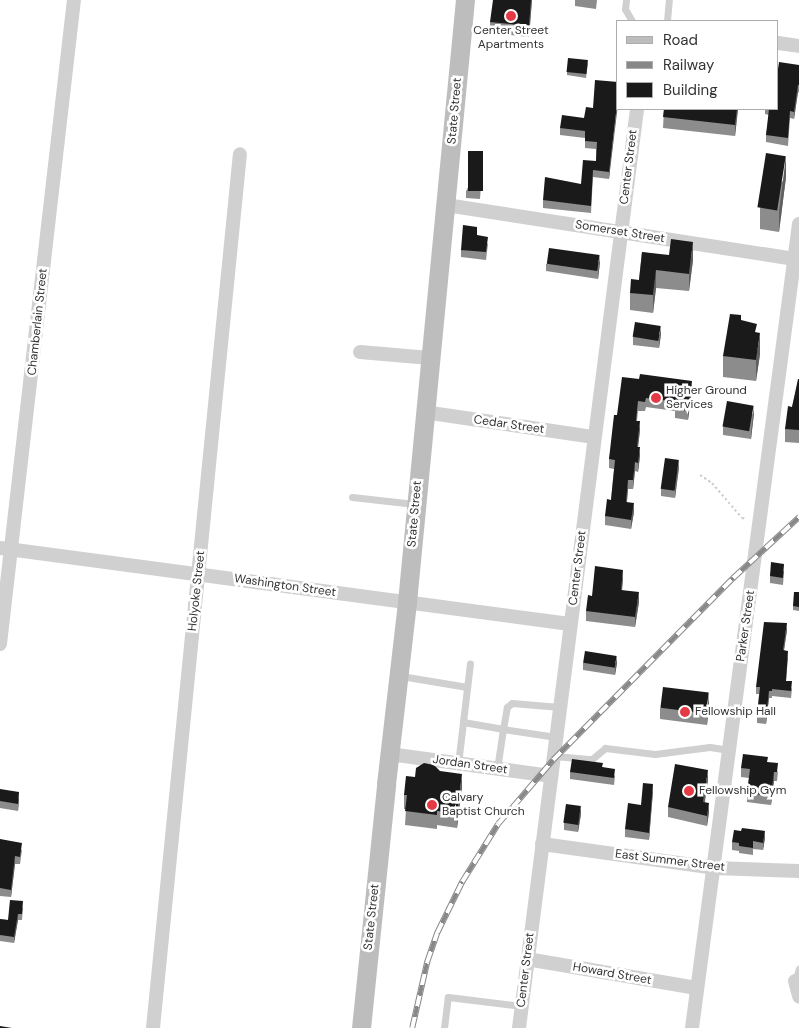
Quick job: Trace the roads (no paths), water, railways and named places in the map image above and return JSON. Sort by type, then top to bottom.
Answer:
[{"type":"main road","name":"State Street","points":[[361,1028],[389,754],[407,602],[465,0]]},
{"type":"street","name":"Chamberlain Street","points":[[0,644],[6,548],[74,0]]},
{"type":"street","points":[[779,43],[799,46]]},
{"type":"street","name":"Center Street","points":[[518,1028],[636,110]]},
{"type":"street","name":"Holyoke Street","points":[[153,1028],[240,154]]},
{"type":"street","name":"Somerset Street","points":[[446,205],[794,259]]},
{"type":"street","name":"Parker Street","points":[[692,1028],[799,224]]},
{"type":"street","points":[[360,352],[430,358]]},
{"type":"street","name":"Cedar Street","points":[[424,412],[594,437]]},
{"type":"street","name":"Washington Street","points":[[6,548],[570,624]]},
{"type":"street","name":"Jordan Street","points":[[389,754],[551,776]]},
{"type":"street","name":"East Summer Street","points":[[542,844],[714,868],[799,871]]},
{"type":"street","name":"Howard Street","points":[[527,960],[697,988]]},
{"type":"street","points":[[797,975],[799,996]]},
{"type":"lane","points":[[626,0],[625,9],[631,20]]},
{"type":"lane","points":[[667,20],[670,0]]},
{"type":"lane","points":[[352,497],[416,504]]},
{"type":"lane","points":[[458,764],[470,663]]},
{"type":"lane","points":[[398,676],[467,687]]},
{"type":"lane","points":[[497,769],[507,707],[512,703],[560,708]]},
{"type":"lane","points":[[463,722],[556,738]]},
{"type":"lane","points":[[554,756],[592,759],[605,748],[655,754],[710,747],[730,750]]},
{"type":"lane","points":[[444,1028],[448,997],[522,1006]]},
{"type":"railway","points":[[412,1028],[427,962],[437,933],[462,882],[498,824],[553,760],[733,578],[799,517]]},
{"type":"place","name":"Center Street Apartments","points":[[511,16]]},
{"type":"place","name":"Higher Ground Services","points":[[656,398]]},
{"type":"place","name":"Fellowship Hall","points":[[685,712]]},
{"type":"place","name":"Fellowship Gym","points":[[689,791]]},
{"type":"place","name":"Calvary Baptist Church","points":[[432,805]]}]
